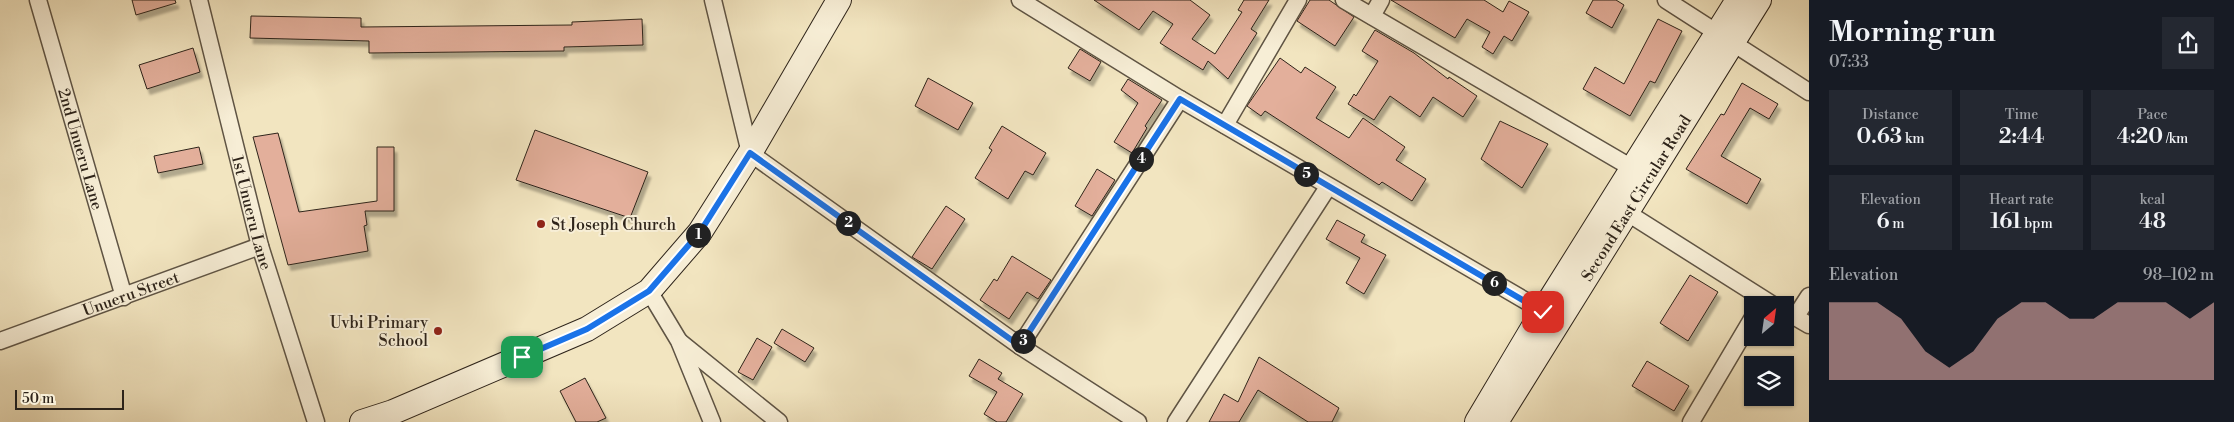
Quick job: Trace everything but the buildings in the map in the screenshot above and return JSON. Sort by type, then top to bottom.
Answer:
[{"type":"main road","points":[[362,422],[394,417],[587,329],[649,291],[700,232],[750,153],[839,0]]},
{"type":"main road","name":"Second East Circular Road","points":[[1496,422],[1626,212],[1726,37],[1738,0]]},
{"type":"main road","name":"Second East Circular Road","points":[[1477,422],[1632,168],[1726,37],[1759,0]]},
{"type":"street","name":"2nd Unueru Lane","points":[[38,0],[124,297]]},
{"type":"street","name":"1st Unueru Lane","points":[[199,0],[260,246],[316,422]]},
{"type":"street","points":[[713,0],[750,153],[1020,346],[1138,422]]},
{"type":"street","points":[[1020,0],[1180,99],[1543,312]]},
{"type":"street","points":[[1224,125],[1298,0]]},
{"type":"street","points":[[1344,0],[1632,168]]},
{"type":"street","points":[[1372,16],[1381,0]]},
{"type":"street","points":[[1666,0],[1809,92]]},
{"type":"street","points":[[1020,346],[1180,99]]},
{"type":"street","points":[[1176,422],[1328,187]]},
{"type":"street","points":[[1626,212],[1755,296]]},
{"type":"street","name":"Unueru Street","points":[[0,341],[260,246]]},
{"type":"street","points":[[649,291],[678,341],[712,422]]},
{"type":"street","points":[[1797,317],[1809,296]]},
{"type":"street","points":[[1691,422],[1744,333]]},
{"type":"street","points":[[678,341],[779,422]]},
{"type":"place","name":"St Joseph Church","points":[[541,224]]},
{"type":"place","name":"Uvbi Primary School","points":[[438,331]]},
{"type":"route","points":[[522,357],[587,329],[649,291],[700,232],[750,153],[1020,346],[1180,99],[1543,312]]}]
